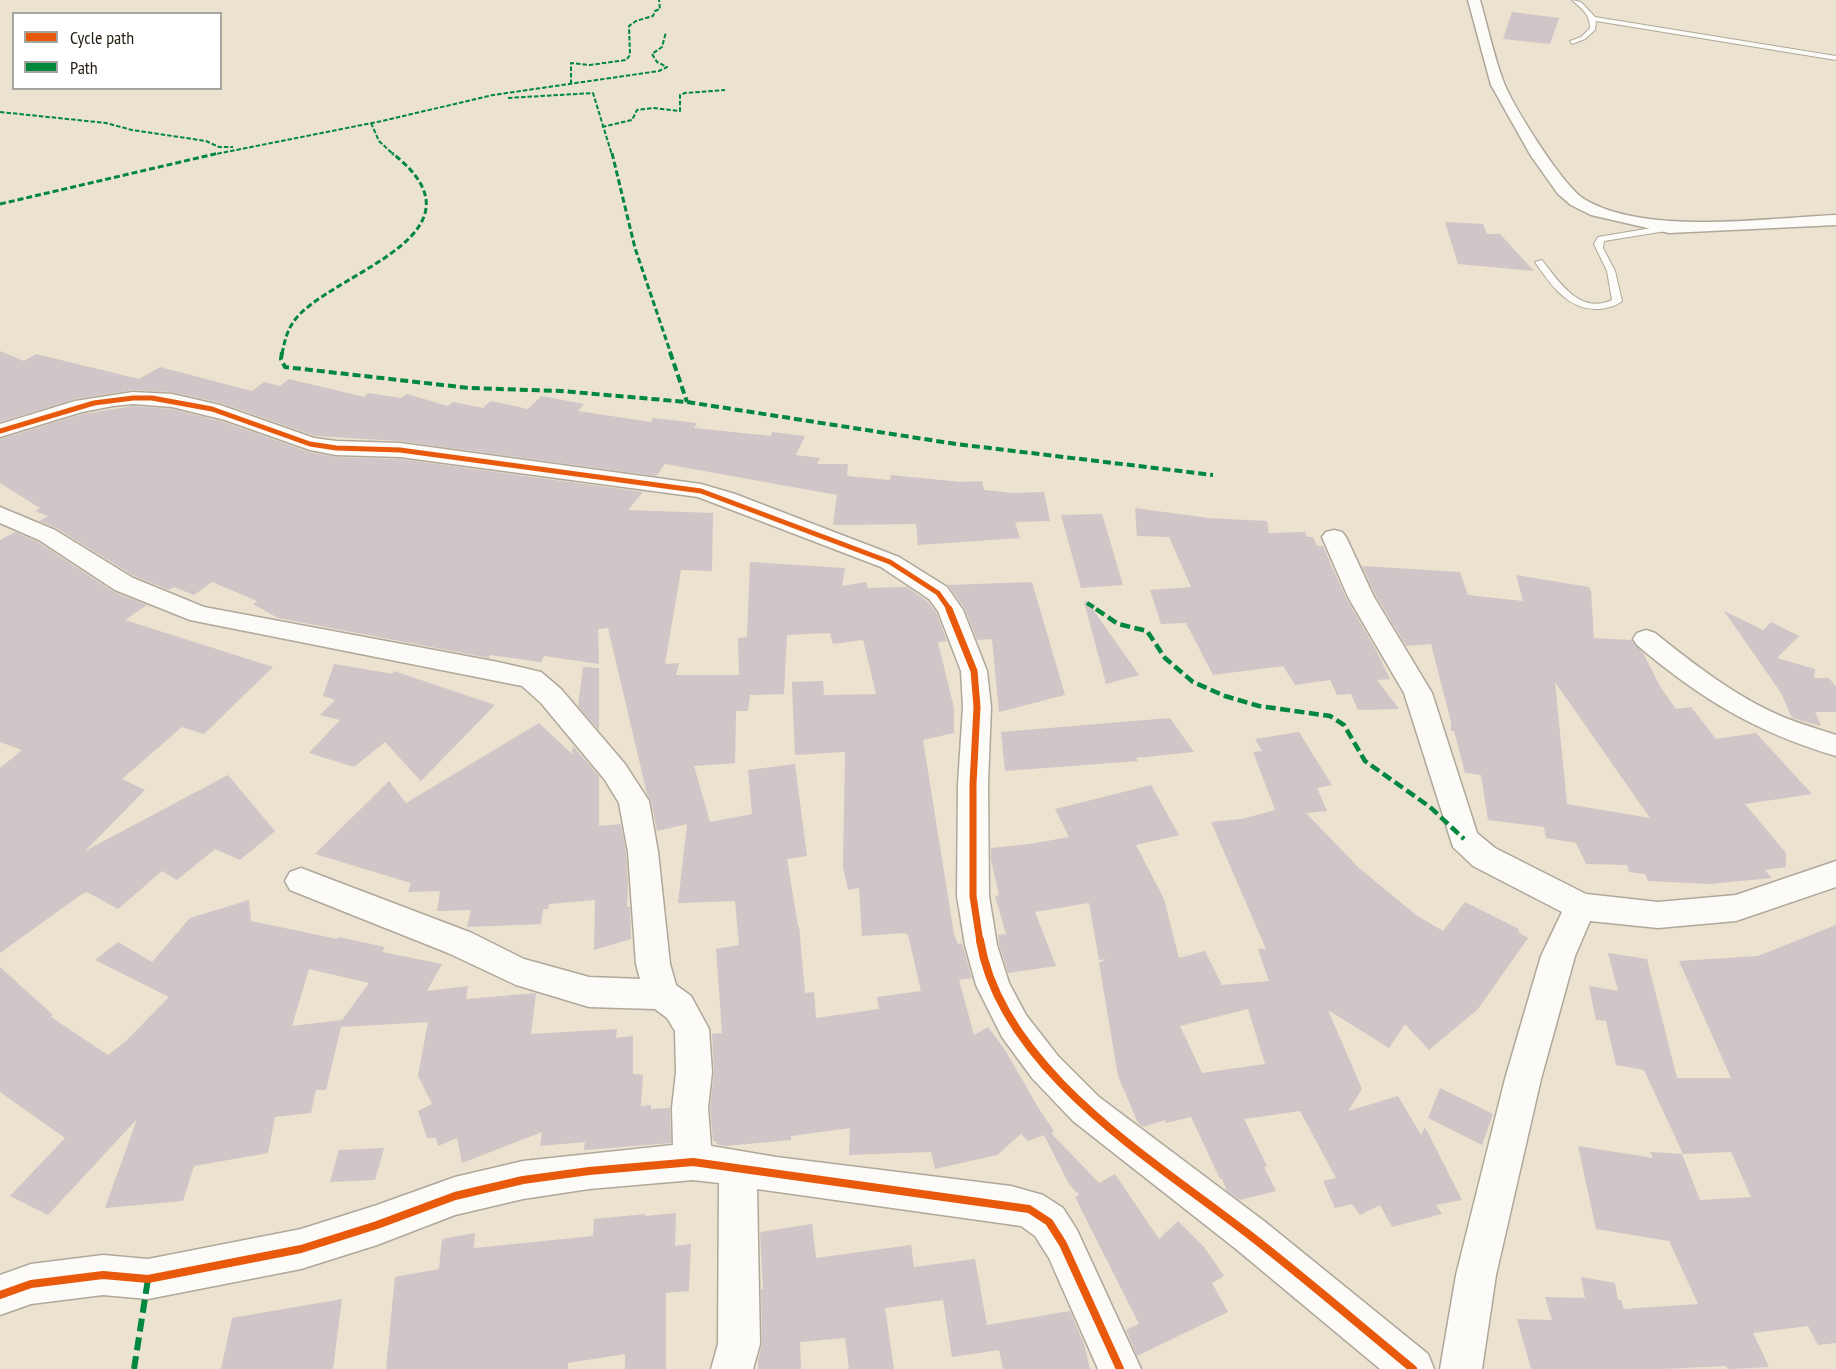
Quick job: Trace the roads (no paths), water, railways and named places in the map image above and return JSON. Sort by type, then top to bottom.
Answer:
[{"type":"street","points":[[1470,0],[1498,85],[1533,147],[1564,191],[1577,202],[1597,212],[1669,228],[1836,220]]},
{"type":"street","points":[[0,431],[110,400],[151,398],[218,411],[323,447],[400,450],[700,491],[728,498],[795,527],[890,562],[925,583],[938,593],[950,610],[974,671],[977,707],[973,784],[973,896],[981,945],[990,975],[1014,1026],[1045,1067],[1086,1108],[1250,1235],[1413,1369]]},
{"type":"street","points":[[1,516],[46,535],[124,584],[199,614],[531,679],[551,696],[615,772],[634,801],[643,852],[653,964],[661,994]]},
{"type":"street","points":[[1334,537],[1361,597],[1418,693],[1464,839],[1484,857],[1581,907],[1658,915],[1736,908],[1836,874]]},
{"type":"street","points":[[1646,639],[1693,675],[1754,713],[1774,724],[1836,746]]},
{"type":"street","points":[[302,882],[460,943],[516,971],[589,992],[661,994],[679,1006],[692,1029],[694,1072],[690,1108],[693,1162]]},
{"type":"street","points":[[1461,1369],[1476,1275],[1523,1079],[1558,956],[1581,907]]},
{"type":"street","points":[[0,1295],[31,1284],[103,1275],[148,1279],[301,1249],[455,1196],[523,1180],[589,1171],[693,1162],[1029,1209],[1049,1222],[1063,1244],[1120,1369]]},
{"type":"street","points":[[732,1369],[739,1344],[738,1167]]},
{"type":"lane","points":[[1572,42],[1583,38],[1593,30],[1590,11],[1575,0]]},
{"type":"lane","points":[[1593,19],[1836,58]]},
{"type":"lane","points":[[1539,262],[1567,297],[1590,306],[1611,305],[1617,301],[1612,274],[1599,248],[1601,239],[1669,228]]}]
